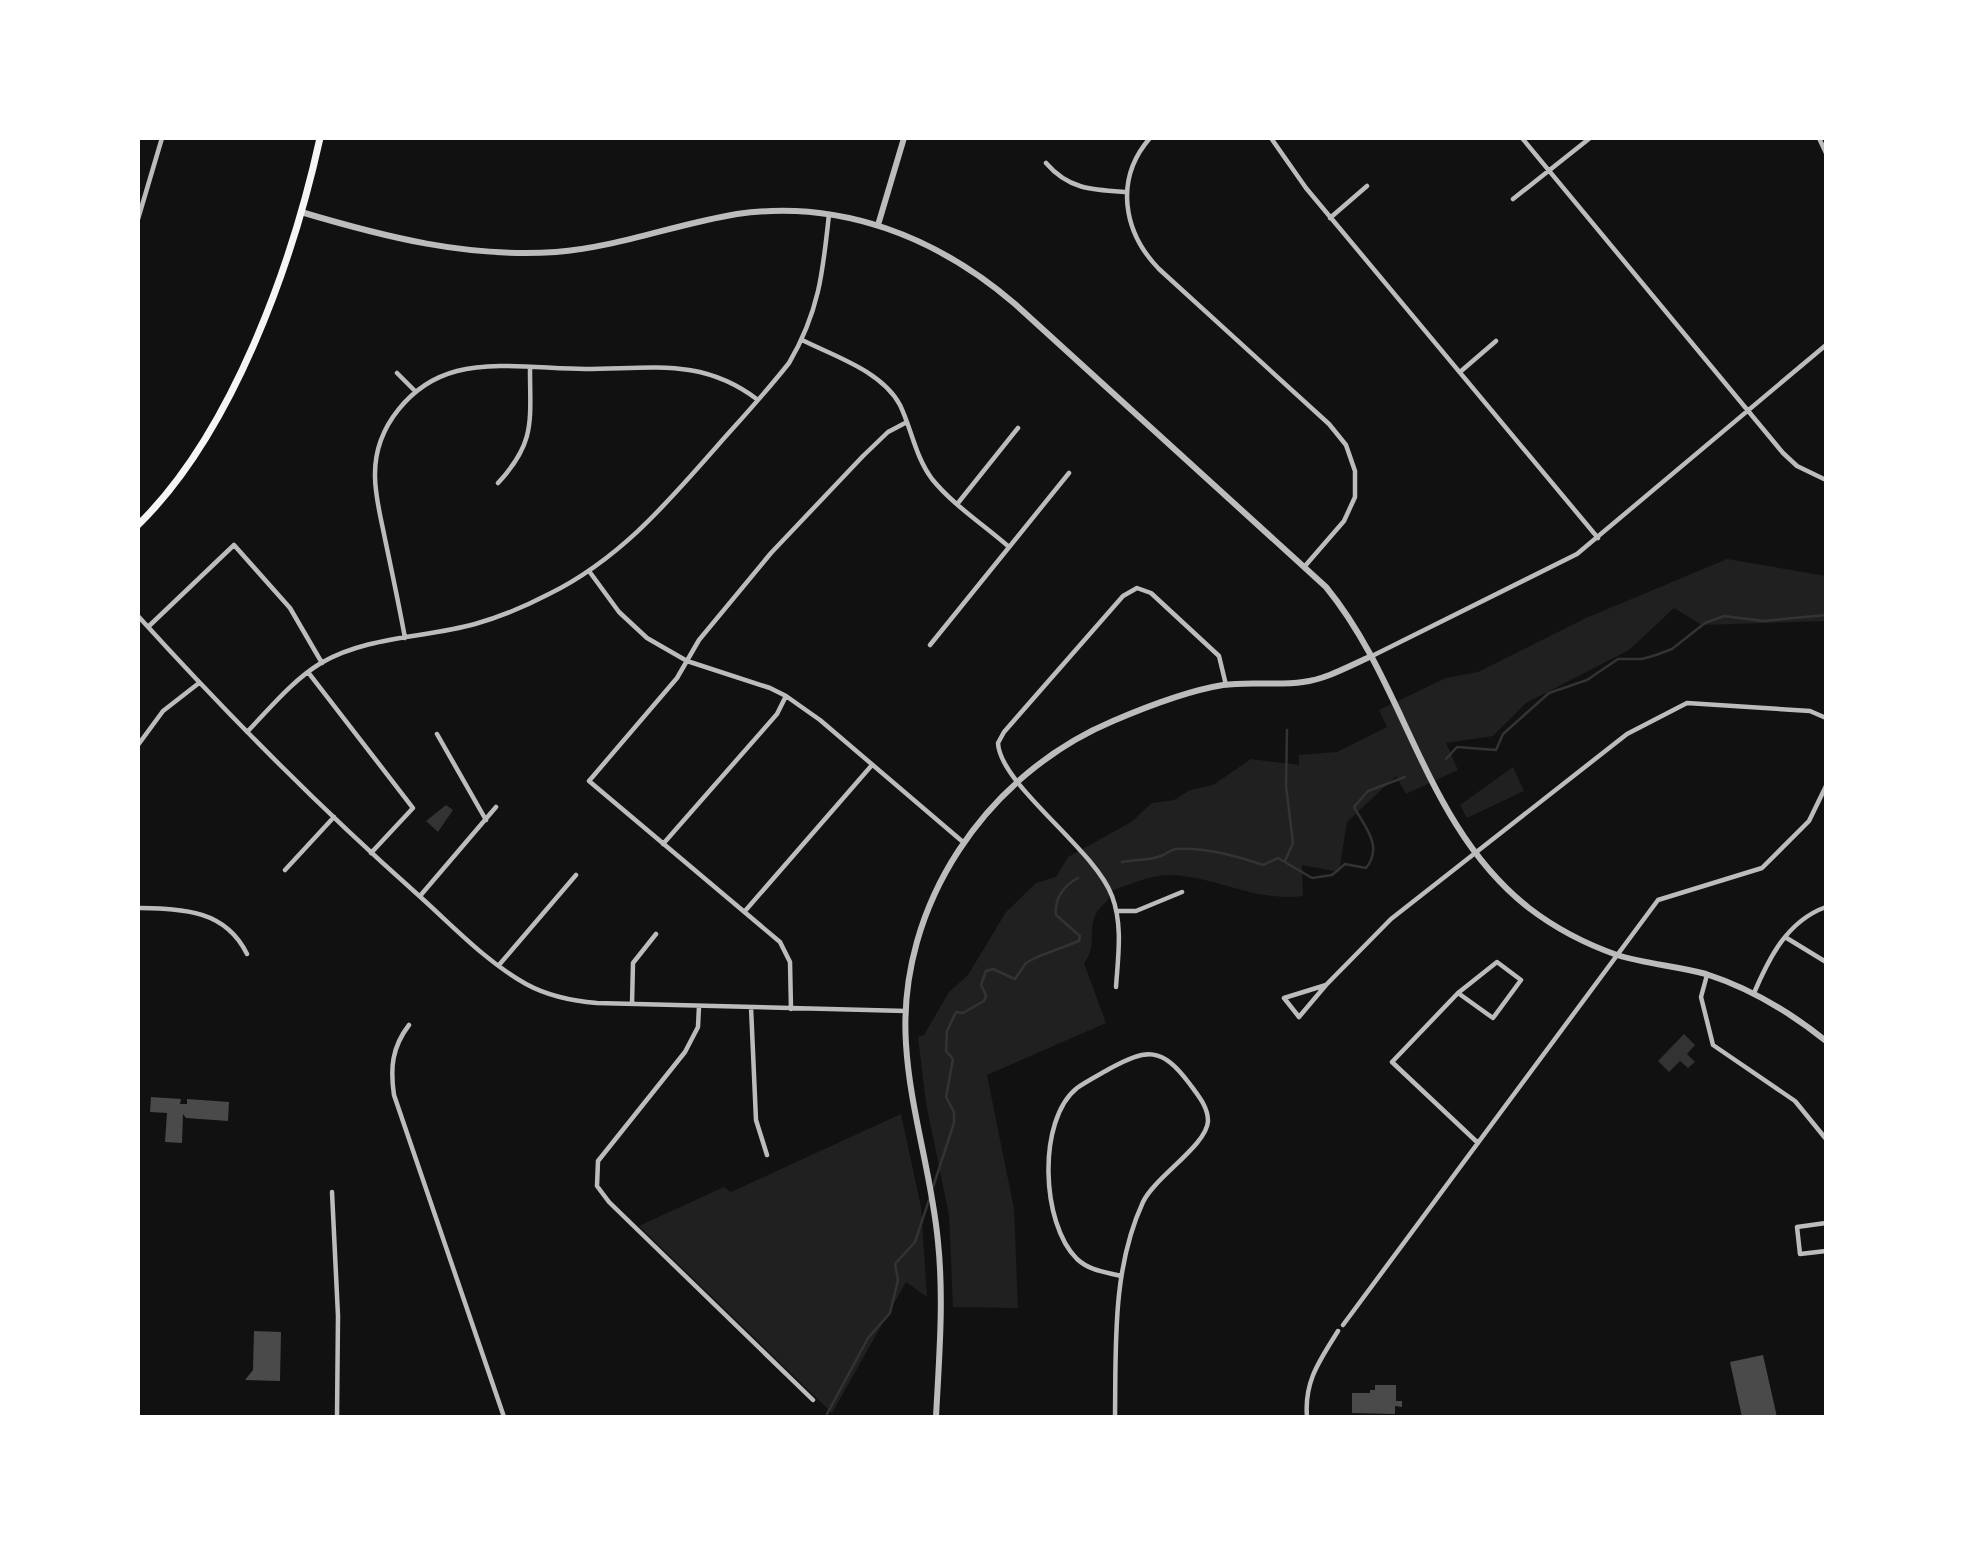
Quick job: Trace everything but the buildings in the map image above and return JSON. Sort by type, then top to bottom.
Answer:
[{"type":"main road","points":[[138,525],[185,470],[216,417],[260,325],[301,212],[320,138]]},
{"type":"street","points":[[138,219],[162,138]]},
{"type":"street","points":[[877,225],[904,138]]},
{"type":"street","points":[[1150,138],[1134,163],[1127,192],[1130,226],[1146,255],[1329,424],[1346,445],[1355,471],[1355,497],[1337,531],[1305,566]]},
{"type":"street","points":[[1271,138],[1330,218],[1598,538]]},
{"type":"street","points":[[1522,138],[1748,411],[1797,466],[1826,480]]},
{"type":"street","points":[[1513,200],[1590,138]]},
{"type":"street","points":[[1819,138],[1826,153]]},
{"type":"street","points":[[1046,163],[1074,186],[1127,192]]},
{"type":"street","points":[[1330,218],[1367,186]]},
{"type":"street","points":[[301,212],[413,243],[478,252],[517,253],[594,247],[737,214],[765,212],[829,213],[877,225],[934,247],[992,284],[1305,566],[1343,608],[1371,656],[1447,813],[1474,854],[1509,892],[1540,916],[1570,934],[1619,955],[1707,975],[1754,993],[1826,1041]]},
{"type":"street","points":[[247,732],[308,672],[322,663],[355,649],[474,624],[549,594],[589,572],[648,523],[789,363],[817,304],[829,213]]},
{"type":"street","points":[[802,340],[878,381],[894,396],[924,466],[958,503],[1009,547]]},
{"type":"street","points":[[1460,372],[1496,341]]},
{"type":"street","points":[[936,1417],[940,1322],[939,1243],[908,1070],[906,1011],[918,941],[928,909],[963,842],[1017,781],[1059,749],[1112,721],[1181,696],[1226,685],[1301,683],[1329,675],[1545,572],[1598,538],[1826,345]]},
{"type":"street","points":[[498,483],[514,466],[526,443],[530,369]]},
{"type":"street","points":[[405,638],[374,475],[378,450],[388,426],[416,392],[434,380],[458,370],[704,371],[737,384],[758,400]]},
{"type":"street","points":[[397,373],[416,392]]},
{"type":"street","points":[[792,1009],[786,951],[780,942],[589,781],[677,678],[699,640],[801,519],[888,432],[907,422]]},
{"type":"street","points":[[958,503],[1018,428]]},
{"type":"street","points":[[930,645],[1069,473]]},
{"type":"street","points":[[148,627],[234,545],[297,618],[322,663]]},
{"type":"street","points":[[589,572],[632,626],[663,649],[687,661],[770,688],[786,696],[963,842]]},
{"type":"street","points":[[1116,987],[1119,941],[1116,911],[1109,888],[1096,869],[1017,781],[1000,758],[1000,738],[1130,590],[1137,588],[1151,593],[1219,656],[1226,685]]},
{"type":"street","points":[[138,616],[247,732],[371,853],[499,965],[546,993],[578,1002],[906,1011]]},
{"type":"street","points":[[308,672],[413,808],[371,853]]},
{"type":"street","points":[[138,745],[163,711],[200,683]]},
{"type":"street","points":[[663,844],[777,714],[786,696]]},
{"type":"street","points":[[1326,985],[1284,998],[1299,1017],[1326,985],[1391,919],[1611,744],[1687,703],[1810,711],[1826,718]]},
{"type":"street","points":[[437,734],[486,820]]},
{"type":"street","points":[[745,911],[872,765]]},
{"type":"street","points":[[1343,1325],[1658,900],[1762,868],[1809,821],[1826,786]]},
{"type":"street","points":[[420,896],[496,807]]},
{"type":"street","points":[[285,870],[334,817]]},
{"type":"street","points":[[499,965],[576,875]]},
{"type":"street","points":[[1116,911],[1136,911],[1182,892]]},
{"type":"street","points":[[1754,993],[1784,937],[1806,917],[1826,907]]},
{"type":"street","points":[[138,908],[182,909],[222,922],[232,930],[247,954]]},
{"type":"street","points":[[632,1004],[633,962],[656,934]]},
{"type":"street","points":[[1784,937],[1826,962]]},
{"type":"street","points":[[1458,993],[1493,1018],[1521,980],[1497,962],[1458,993],[1392,1062],[1478,1143]]},
{"type":"street","points":[[1707,975],[1700,997],[1713,1045],[1795,1101],[1826,1139]]},
{"type":"street","points":[[699,1006],[698,1027],[685,1052],[598,1161],[597,1186],[609,1202],[813,1400]]},
{"type":"street","points":[[751,1007],[756,1120],[767,1155]]},
{"type":"street","points":[[409,1024],[394,1052],[391,1068],[394,1095],[505,1417]]},
{"type":"street","points":[[1115,1417],[1116,1322],[1121,1276],[1141,1205],[1149,1191],[1201,1138],[1208,1119],[1201,1100],[1179,1070],[1166,1059],[1150,1053],[1130,1057],[1079,1087],[1060,1109],[1051,1137],[1049,1195],[1071,1252],[1092,1269],[1121,1276]]},
{"type":"street","points":[[332,1192],[338,1316],[337,1417]]},
{"type":"street","points":[[1826,1223],[1797,1227],[1800,1254],[1826,1251]]},
{"type":"street","points":[[1307,1417],[1306,1396],[1311,1375],[1338,1331]]},
{"type":"shaded area","points":[[1727,559],[1826,576],[1826,621],[1702,625],[1674,608],[1629,650],[1526,703],[1493,736],[1446,743],[1458,770],[1406,794],[1396,776],[1347,822],[1339,872],[1302,865],[1303,896],[1267,895],[1186,876],[1169,875],[1147,878],[1111,891],[1093,920],[1091,950],[1084,963],[1106,1023],[987,1075],[1014,1209],[1018,1308],[953,1307],[949,1215],[926,1103],[918,1037],[924,1035],[949,992],[968,975],[1006,912],[1036,883],[1056,877],[1068,857],[1131,822],[1152,803],[1174,800],[1190,790],[1213,785],[1251,759],[1299,765],[1299,755],[1337,752],[1387,727],[1379,710],[1446,678],[1478,672],[1586,618]]},
{"type":"shaded area","points":[[1513,767],[1524,791],[1467,818],[1460,805]]},
{"type":"shaded area","points":[[446,805],[453,810],[438,832],[426,821]]},
{"type":"shaded area","points":[[1684,1034],[1695,1045],[1687,1054],[1695,1062],[1688,1068],[1680,1061],[1669,1072],[1658,1061]]},
{"type":"shaded area","points":[[901,1114],[921,1207],[927,1297],[906,1282],[832,1413],[639,1226],[724,1187],[731,1192]]},
{"type":"waterway","points":[[1446,759],[1457,747],[1496,750],[1503,734],[1549,693],[1587,680],[1618,659],[1642,659],[1672,649],[1705,623],[1724,616],[1763,621],[1826,615]]},
{"type":"waterway","points":[[1285,861],[1293,843],[1286,786],[1287,730]]},
{"type":"waterway","points":[[1122,862],[1152,859],[1174,850],[1198,849],[1263,865],[1278,858],[1312,878],[1332,875],[1345,864],[1366,868],[1371,860],[1373,844],[1354,807],[1368,791],[1405,777]]},
{"type":"waterway","points":[[933,1187],[954,1123],[954,1112],[946,1097],[953,1059],[946,1051],[947,1031],[956,1012],[963,1013],[984,1001],[986,995],[981,985],[986,971],[993,969],[1015,979],[1026,963],[1079,941],[1080,936],[1056,915],[1061,893],[1068,884],[1078,878]]},
{"type":"waterway","points":[[827,1414],[868,1338],[890,1313],[898,1280],[895,1264],[915,1242],[930,1197]]}]
